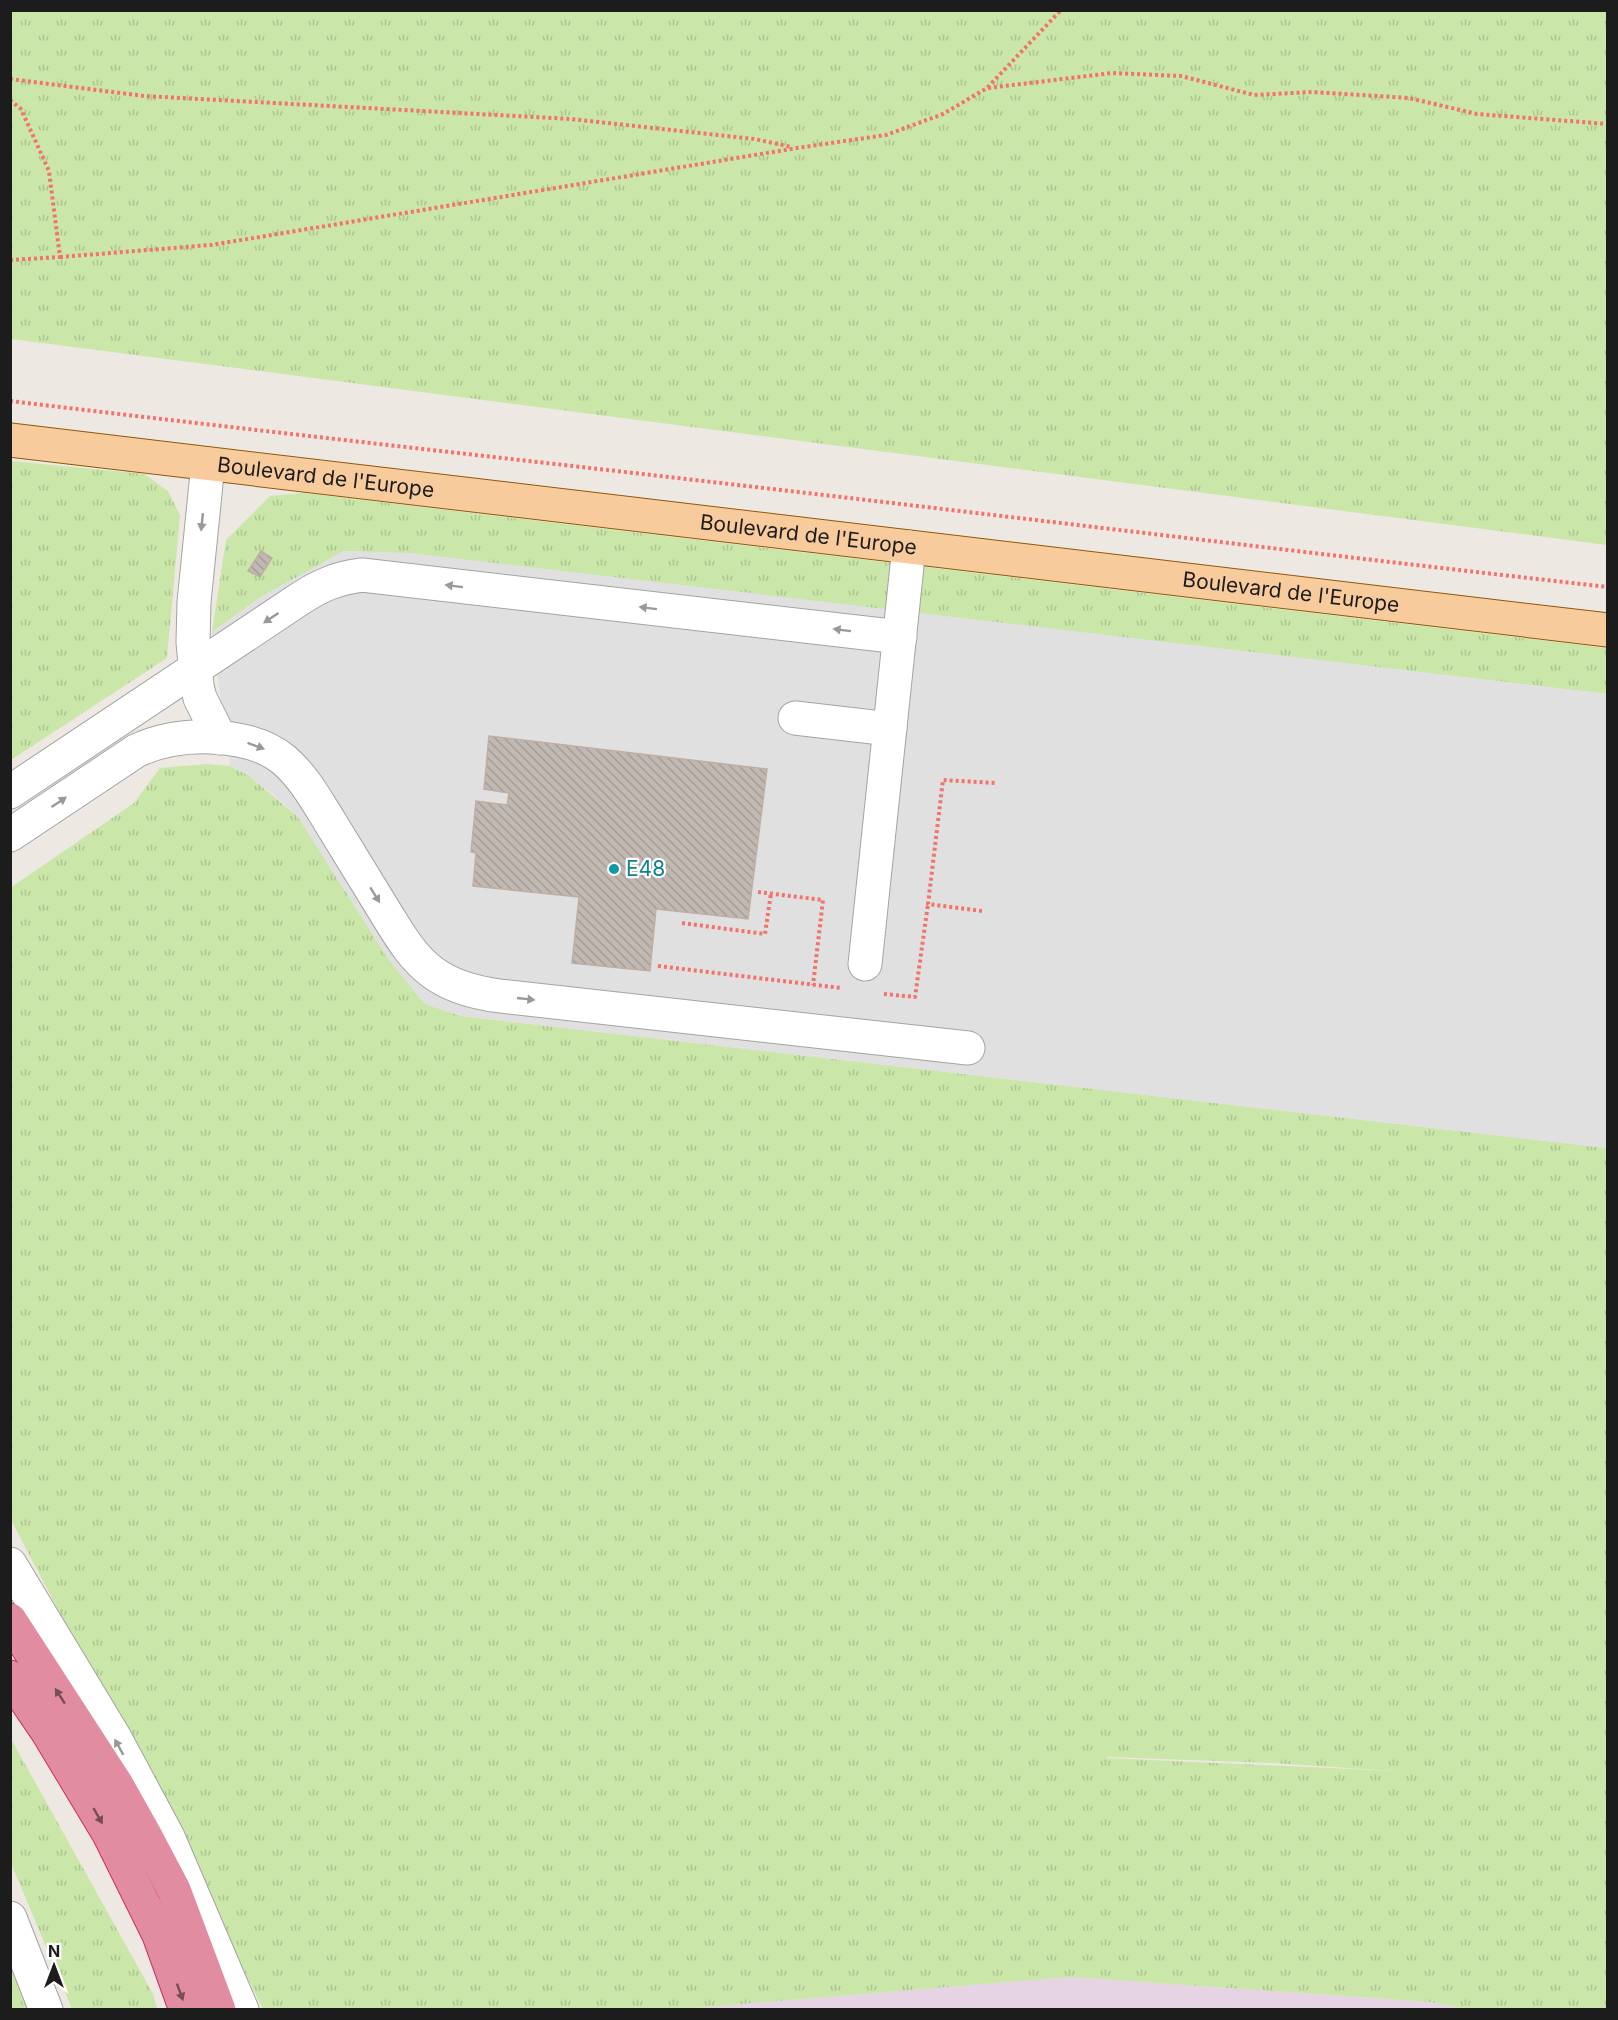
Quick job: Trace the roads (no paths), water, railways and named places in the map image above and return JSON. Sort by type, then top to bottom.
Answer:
[{"type":"highway","points":[[10,1620],[117,1785],[174,1890],[234,2009]]},
{"type":"highway","points":[[10,1677],[47,1731],[109,1834],[159,1935],[186,2010]]},
{"type":"main road","name":"Boulevard de l'Europe","points":[[10,440],[1608,630]]},
{"type":"lane","points":[[208,464],[193,624],[195,669],[200,698],[220,738]]},
{"type":"lane","points":[[856,976],[890,729],[909,547]]},
{"type":"lane","points":[[10,792],[320,586],[341,578],[362,575],[900,637]]},
{"type":"lane","points":[[795,718],[890,729]]},
{"type":"lane","points":[[10,835],[136,750],[150,744],[186,738],[220,738],[255,744],[284,759],[296,772],[316,800],[408,948],[431,971],[461,988],[500,996],[968,1048]]},
{"type":"lane","points":[[10,1564],[115,1738],[168,1837],[234,2009]]},
{"type":"lane","points":[[10,1918],[46,2010]]},
{"type":"place","name":"E48","points":[[614,869]]}]
